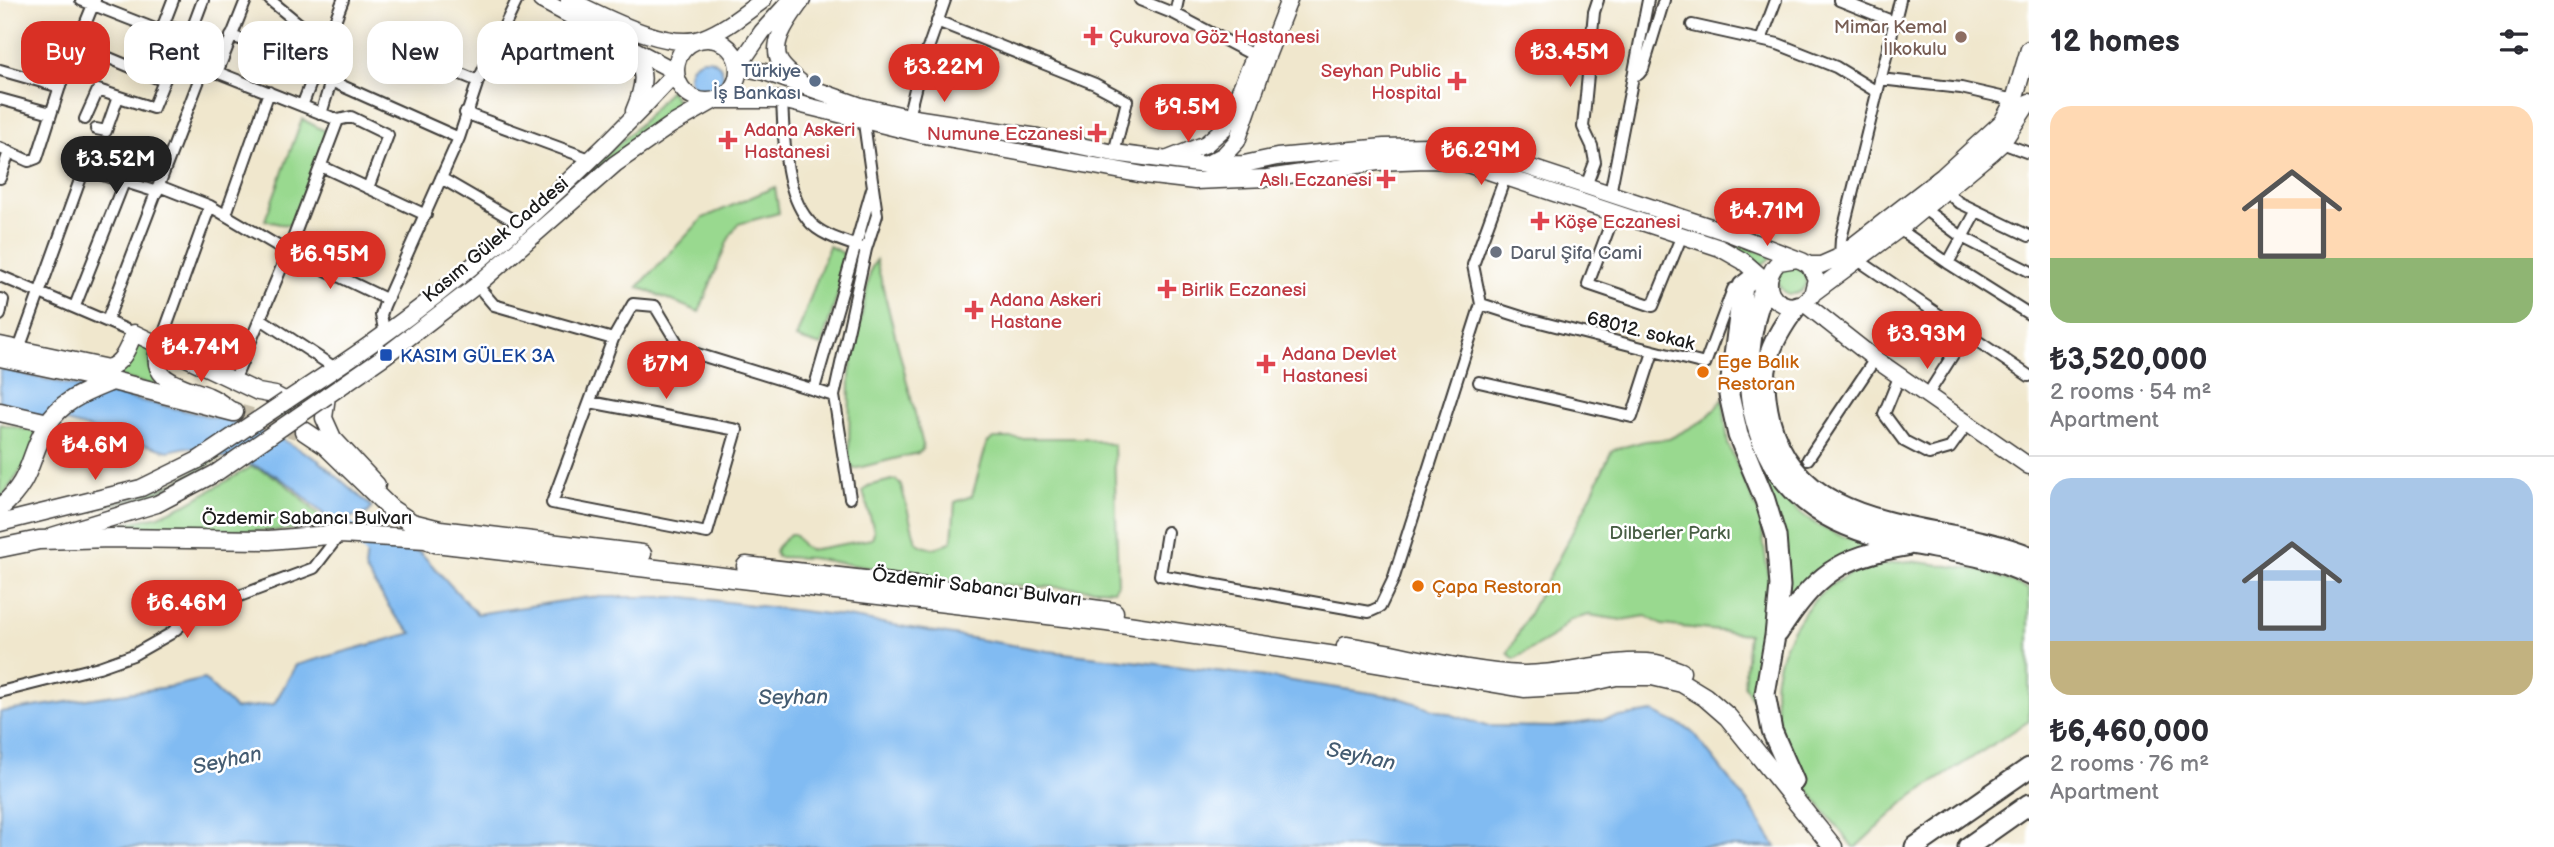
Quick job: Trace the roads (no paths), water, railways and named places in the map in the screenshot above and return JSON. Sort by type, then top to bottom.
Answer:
[{"type":"highway","points":[[1794,781],[1772,731],[1765,694],[1776,636],[1780,586],[1776,536],[1765,500],[1738,435],[1729,395],[1743,286],[1752,279],[1768,282],[1758,305],[1750,358],[1750,402],[1762,445],[1782,479],[1811,508],[1849,528],[1914,545],[1964,552],[2007,564],[2029,575]]},
{"type":"highway","points":[[1805,301],[1776,335],[1766,366],[1765,401],[1774,436],[1793,468],[1820,493],[1847,510],[1886,522],[1993,543],[2029,556]]},
{"type":"highway","points":[[1776,636],[1796,605],[1818,580],[1834,568],[1860,556],[1914,545]]},
{"type":"highway","points":[[1945,826],[2029,754]]},
{"type":"highway","points":[[1915,847],[2029,768]]},
{"type":"highway","points":[[1968,847],[2029,806]]},
{"type":"main road","points":[[541,0],[582,21]]},
{"type":"main road","points":[[569,0],[657,36],[677,41],[702,39],[721,42],[735,56],[737,78],[733,87],[715,100]]},
{"type":"main road","points":[[763,0],[734,21],[685,48],[679,56],[676,72],[685,92],[705,101],[782,100],[862,114],[908,117],[1038,137],[1114,153],[1206,165],[1244,164],[1277,157],[1384,147],[1429,146],[1492,155],[1729,233],[1803,262],[1816,279],[1805,301]]},
{"type":"main road","points":[[738,67],[762,32],[791,0]]},
{"type":"main road","points":[[802,0],[781,32],[777,53],[788,71],[807,88]]},
{"type":"main road","points":[[1188,180],[1224,155],[1237,141],[1278,0]]},
{"type":"main road","points":[[1166,159],[1206,144],[1224,128],[1289,0]]},
{"type":"main road","points":[[2025,103],[1943,176],[1840,256],[1821,265],[1786,259],[1779,262],[1769,274],[1768,282],[1769,290],[1778,302],[1785,306],[1805,301],[1924,209],[2002,143],[2025,103],[2029,49]]},
{"type":"main road","points":[[638,51],[676,72]]},
{"type":"main road","points":[[629,123],[642,93],[645,75],[638,58]]},
{"type":"main road","points":[[738,67],[765,72],[862,114],[925,135],[1144,175],[1188,180],[1247,180],[1378,162],[1426,159],[1458,161],[1720,248],[1743,261],[1768,282]]},
{"type":"main road","name":"Kasım Gülek Caddesi","points":[[0,523],[141,488],[198,460],[256,407],[286,401],[385,334],[520,224],[629,123],[676,72]]},
{"type":"main road","name":"Kasım Gülek Caddesi","points":[[0,548],[39,540],[157,504],[216,472],[386,355],[477,285],[615,164],[671,125],[715,100]]},
{"type":"main road","points":[[1237,141],[1250,152],[1277,157]]},
{"type":"main road","points":[[1144,175],[1149,157]]},
{"type":"main road","points":[[1805,301],[1875,359],[2027,460]]},
{"type":"main road","points":[[0,345],[108,368],[122,360],[134,332],[234,381],[256,407],[275,395],[286,401]]},
{"type":"main road","points":[[160,344],[156,362],[159,372],[168,381],[213,398],[234,412]]},
{"type":"main road","points":[[0,357],[113,381],[234,412]]},
{"type":"main road","points":[[0,509],[25,480],[49,421],[69,401],[89,389],[113,381]]},
{"type":"main road","points":[[327,396],[324,418],[333,438],[399,508],[431,534]]},
{"type":"main road","points":[[0,412],[49,421]]},
{"type":"main road","name":"Özdemir Sabancı Bulvarı","points":[[304,432],[325,445],[391,509],[431,534],[435,543],[1107,622],[1329,655],[1524,688],[1577,685],[1616,676],[1652,676],[1682,683],[1705,696],[1728,717],[1833,847]]},
{"type":"main road","name":"Özdemir Sabancı Bulvarı","points":[[39,540],[269,540],[340,534],[431,534],[1072,605],[1522,675],[1655,664],[1687,674],[1713,688],[1737,709],[1847,847]]},
{"type":"street","points":[[81,0],[94,2],[138,21]]},
{"type":"street","points":[[173,0],[163,26],[191,32],[203,0]]},
{"type":"street","points":[[224,54],[246,0]]},
{"type":"street","points":[[270,0],[296,21]]},
{"type":"street","points":[[335,21],[343,0]]},
{"type":"street","points":[[506,21],[517,0]]},
{"type":"street","points":[[908,117],[918,77],[945,0]]},
{"type":"street","points":[[1139,0],[1175,14],[1260,58]]},
{"type":"street","points":[[1175,14],[1178,0]]},
{"type":"street","points":[[1586,186],[1595,162],[1592,146],[1583,127],[1594,12],[1598,0]]},
{"type":"street","points":[[1610,194],[1648,0]]},
{"type":"street","points":[[1633,76],[1639,75],[1643,69],[1664,0]]},
{"type":"street","points":[[1761,40],[1776,0]]},
{"type":"street","points":[[1839,0],[1894,22]]},
{"type":"street","points":[[1840,256],[1841,239],[1900,0]]},
{"type":"street","points":[[86,21],[94,2]]},
{"type":"street","points":[[937,21],[1095,85],[1127,101],[1114,153]]},
{"type":"street","points":[[1692,25],[1778,44],[1836,67],[1877,92]]},
{"type":"street","points":[[231,36],[238,38]]},
{"type":"street","points":[[0,70],[60,87]]},
{"type":"street","points":[[224,75],[338,120],[351,117],[388,135],[368,188]]},
{"type":"street","points":[[1880,79],[1961,88],[2025,103]]},
{"type":"street","points":[[321,114],[331,81],[459,138]]},
{"type":"street","points":[[385,334],[381,315],[386,299],[459,138],[465,113],[477,83]]},
{"type":"street","points":[[0,178],[5,150],[29,161],[37,158],[61,84]]},
{"type":"street","points":[[85,120],[98,90],[153,108],[163,84]]},
{"type":"street","points":[[107,321],[198,84]]},
{"type":"street","points":[[302,106],[311,84]]},
{"type":"street","points":[[226,214],[269,92]]},
{"type":"street","points":[[96,129],[106,131],[118,97]]},
{"type":"street","points":[[0,99],[51,113]]},
{"type":"street","points":[[782,100],[790,187],[808,221],[839,241],[861,247]]},
{"type":"street","points":[[465,113],[590,159]]},
{"type":"street","points":[[814,389],[861,247],[877,215],[862,114]]},
{"type":"street","points":[[234,381],[288,252],[338,120]]},
{"type":"street","points":[[2002,143],[2029,153]]},
{"type":"street","points":[[321,166],[426,215]]},
{"type":"street","points":[[19,349],[38,290],[84,169],[210,206],[288,252],[386,299]]},
{"type":"street","points":[[1167,532],[1160,575],[1369,612],[1380,607],[1393,580],[1481,304],[1473,265],[1506,175]]},
{"type":"street","points":[[441,178],[520,224]]},
{"type":"street","points":[[75,306],[124,182]]},
{"type":"street","points":[[1946,191],[1958,202],[1976,212],[2029,236]]},
{"type":"street","points":[[160,344],[210,206]]},
{"type":"street","points":[[1924,209],[1962,237],[2029,271]]},
{"type":"street","points":[[1615,212],[1588,285],[1653,306],[1682,235]]},
{"type":"street","points":[[1948,263],[1976,212]]},
{"type":"street","points":[[1899,229],[2029,314]]},
{"type":"street","points":[[850,498],[834,396],[861,247]]},
{"type":"street","points":[[1858,260],[2029,376]]},
{"type":"street","points":[[0,276],[134,332]]},
{"type":"street","points":[[477,285],[494,305],[613,339]]},
{"type":"street","name":"68012. sokak","points":[[1481,304],[1528,319],[1704,364],[1733,289],[1743,286]]},
{"type":"street","points":[[0,299],[3,300],[0,315]]},
{"type":"street","points":[[590,402],[737,430],[707,533],[552,503],[613,339],[634,304],[655,306],[681,349],[834,396]]},
{"type":"street","points":[[261,319],[335,368]]},
{"type":"street","points":[[1928,394],[1966,334]]},
{"type":"street","points":[[1479,382],[1632,416],[1653,352]]},
{"type":"street","points":[[1808,459],[1875,359]]},
{"type":"street","points":[[1900,375],[1884,414],[1904,441],[1929,454],[1950,448],[1968,423]]},
{"type":"street","points":[[0,692],[99,667],[134,655],[170,634],[197,612],[314,568],[340,534]]},
{"type":"water","points":[[706,59],[718,64],[723,76],[718,88],[706,93],[694,88],[689,76],[694,64]]},
{"type":"water","points":[[0,369],[262,428],[318,460],[372,507],[368,513],[332,522],[292,486],[258,467],[187,447],[168,451],[63,421],[0,407]]},
{"type":"water","name":"Seyhan","points":[[371,546],[420,552],[477,614],[589,597],[685,597],[835,615],[1048,651],[1259,676],[1397,697],[1486,726],[1554,727],[1653,712],[1691,730],[1751,807],[1776,847],[0,847],[0,712],[174,686],[204,679],[235,709],[274,704],[296,665],[412,633],[395,616],[365,569],[367,550]]},
{"type":"waterway","points":[[334,508],[375,558]]},
{"type":"tunnel","points":[[234,412],[297,430]]},
{"type":"place","name":"Çukurova Göz Hastanesi","points":[[1093,36]]},
{"type":"place","name":"Mimar Kemal İlkokulu","points":[[1961,37]]},
{"type":"place","name":"Türkiye İş Bankası","points":[[815,81]]},
{"type":"place","name":"Seyhan Public Hospital","points":[[1457,81]]},
{"type":"place","name":"Numune Eczanesi","points":[[1097,133]]},
{"type":"place","name":"Adana Askeri Hastanesi","points":[[728,140]]},
{"type":"place","name":"Aslı Eczanesi","points":[[1386,179]]},
{"type":"place","name":"Köşe Eczanesi","points":[[1540,221]]},
{"type":"place","name":"Darul Şifa Cami","points":[[1496,252]]},
{"type":"place","name":"Birlik Eczanesi","points":[[1167,289]]},
{"type":"place","name":"Adana Askeri Hastane","points":[[974,310]]},
{"type":"place","name":"KASIM GÜLEK 3A","points":[[386,355]]},
{"type":"place","name":"Adana Devlet Hastanesi","points":[[1266,364]]},
{"type":"place","name":"Ege Balık Restoran","points":[[1703,372]]},
{"type":"place","name":"Çapa Restoran","points":[[1418,586]]},
{"type":"park label","name":"Dilberler Parkı","points":[[1670,532]]}]
